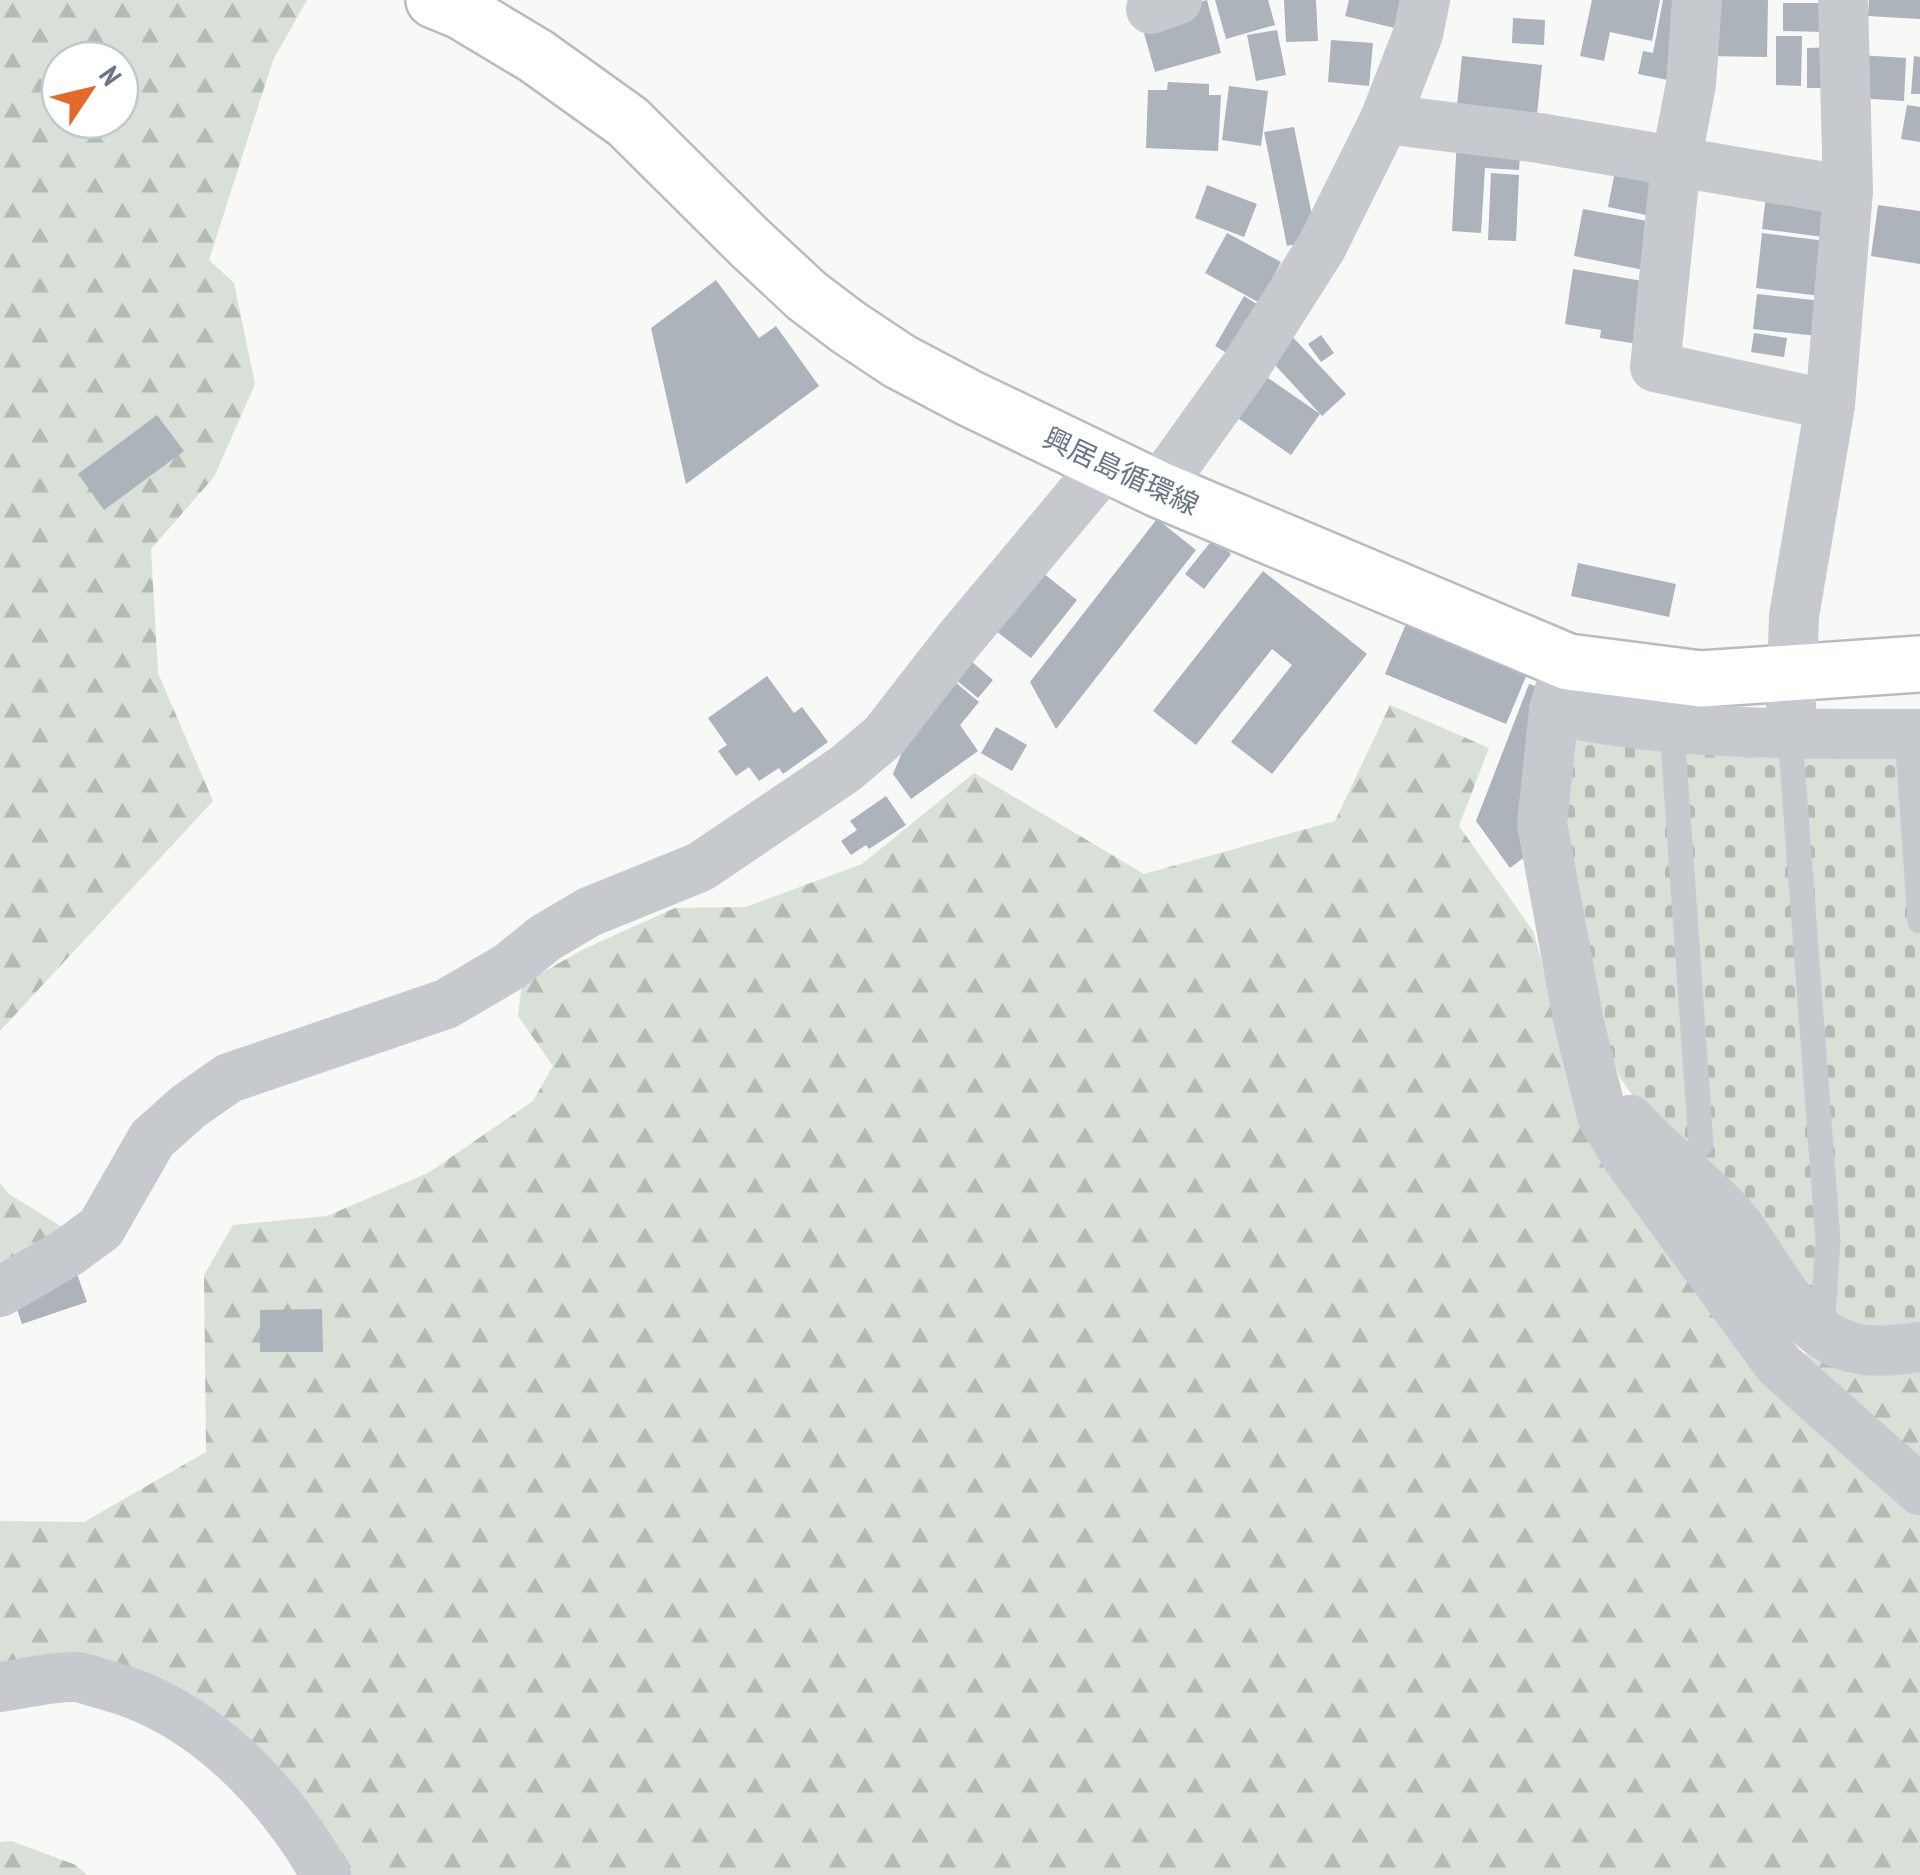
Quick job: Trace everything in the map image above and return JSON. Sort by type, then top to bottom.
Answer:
[{"type":"main road","name":"興居島循環線","points":[[453,4],[536,56],[628,122],[807,296],[899,361],[1560,686],[1701,678],[1790,708],[1920,664]]},
{"type":"street","points":[[1158,489],[1246,366],[1322,246],[1409,64],[1425,0]]},
{"type":"street","points":[[1697,0],[1691,84],[1676,162],[1655,367],[1830,405]]},
{"type":"street","points":[[1790,708],[1794,616],[1830,405],[1848,192],[1843,0]]},
{"type":"street","points":[[1385,120],[1539,138],[1848,192]]},
{"type":"street","points":[[0,1292],[67,1253],[100,1228],[152,1140],[188,1106],[229,1078],[446,1004],[589,912],[700,867],[844,769],[884,736],[1105,465]]},
{"type":"street","points":[[1913,734],[1790,708],[1672,729],[1633,726],[1560,686],[1542,824],[1602,1115],[1626,1156],[1779,1365],[1920,1490]]},
{"type":"street","points":[[1588,1057],[1605,1088],[1636,1127],[1657,1151],[1727,1212],[1792,1303],[1822,1331],[1858,1349],[1920,1347]]},
{"type":"street","points":[[0,1686],[76,1678],[139,1694],[206,1733],[258,1781],[309,1845],[326,1875]]},
{"type":"lane","points":[[1790,708],[1828,1241],[1822,1331]]},
{"type":"lane","points":[[1672,729],[1701,1144]]},
{"type":"lane","points":[[1913,734],[1920,921]]},
{"type":"green space","points":[[0,0],[307,0],[273,60],[209,260],[234,283],[255,384],[214,477],[151,549],[158,673],[213,801],[0,1031]]},
{"type":"green space","points":[[1390,705],[1489,748],[1459,826],[1533,931],[1566,1044],[1740,1336],[1875,1372],[1920,1367],[1920,1875],[312,1875],[201,1748],[118,1702],[0,1689],[0,1521],[84,1522],[206,1452],[204,1275],[233,1225],[327,1216],[428,1173],[533,1101],[553,1066],[518,1016],[522,984],[584,949],[675,908],[746,907],[862,864],[974,773],[1144,874],[1335,821]]},
{"type":"green space","points":[[1562,724],[1920,743],[1920,1338],[1836,1329],[1657,1130],[1619,1076],[1602,1022],[1555,824]]},
{"type":"green space","points":[[0,1183],[9,1194],[72,1233],[0,1305]]},
{"type":"green space","points":[[11,1841],[76,1865],[87,1875],[0,1875],[0,1842]]},
{"type":"building","points":[[1207,0],[1221,53],[1155,72],[1140,19]]},
{"type":"building","points":[[1215,0],[1268,0],[1275,25],[1226,39]]},
{"type":"building","points":[[1284,0],[1316,0],[1318,41],[1286,42]]},
{"type":"building","points":[[1349,0],[1414,0],[1407,31],[1345,16]]},
{"type":"building","points":[[1592,0],[1660,0],[1652,41],[1610,32],[1604,61],[1580,56]]},
{"type":"building","points":[[1663,0],[1690,0],[1683,83],[1638,74],[1643,51],[1653,53]]},
{"type":"building","points":[[1706,0],[1768,0],[1767,57],[1705,56]]},
{"type":"building","points":[[1869,0],[1920,0],[1920,19],[1868,16]]},
{"type":"building","points":[[1783,3],[1826,3],[1826,32],[1783,31]]},
{"type":"building","points":[[1513,18],[1545,20],[1544,45],[1512,43]]},
{"type":"building","points":[[1277,30],[1286,75],[1256,81],[1247,35]]},
{"type":"building","points":[[1776,36],[1802,36],[1801,86],[1776,85]]},
{"type":"building","points":[[1331,40],[1373,43],[1369,86],[1328,82]]},
{"type":"building","points":[[1838,47],[1838,88],[1807,88],[1807,48]]},
{"type":"building","points":[[1859,55],[1906,58],[1904,101],[1857,98]]},
{"type":"building","points":[[1462,56],[1542,65],[1536,125],[1456,115]]},
{"type":"building","points":[[1914,56],[1920,57],[1920,94],[1911,94]]},
{"type":"building","points":[[1168,82],[1209,84],[1209,95],[1221,95],[1218,151],[1146,148],[1148,90],[1167,90]]},
{"type":"building","points":[[1229,86],[1268,91],[1261,146],[1222,140]]},
{"type":"building","points":[[1907,105],[1920,107],[1920,142],[1901,139]]},
{"type":"building","points":[[1294,127],[1317,240],[1287,246],[1264,132]]},
{"type":"building","points":[[1457,138],[1521,142],[1519,170],[1485,168],[1481,233],[1452,231]]},
{"type":"building","points":[[1616,166],[1664,176],[1656,217],[1608,207]]},
{"type":"building","points":[[1491,173],[1519,175],[1516,241],[1488,240]]},
{"type":"building","points":[[1207,185],[1257,204],[1244,237],[1195,218]]},
{"type":"building","points":[[1767,187],[1836,197],[1830,238],[1762,229]]},
{"type":"building","points":[[1878,205],[1920,211],[1920,264],[1871,256]]},
{"type":"building","points":[[1583,209],[1658,223],[1649,271],[1574,256]]},
{"type":"building","points":[[1227,233],[1281,262],[1260,303],[1205,273]]},
{"type":"building","points":[[1762,233],[1834,242],[1828,297],[1756,288]]},
{"type":"building","points":[[1573,269],[1654,283],[1644,345],[1600,338],[1601,330],[1565,324]]},
{"type":"building","points":[[716,280],[759,338],[776,326],[819,386],[686,484],[651,328]]},
{"type":"building","points":[[1757,294],[1831,302],[1827,337],[1753,329]]},
{"type":"building","points":[[1244,296],[1271,313],[1242,362],[1215,346]]},
{"type":"building","points":[[1288,332],[1346,394],[1322,416],[1264,353]]},
{"type":"building","points":[[1754,333],[1787,338],[1784,357],[1751,352]]},
{"type":"building","points":[[1321,335],[1334,353],[1321,362],[1308,344]]},
{"type":"building","points":[[1258,371],[1320,414],[1291,455],[1229,412]]},
{"type":"building","points":[[157,415],[184,451],[104,510],[78,474]]},
{"type":"building","points":[[1157,519],[1196,550],[1056,729],[1030,682]]},
{"type":"building","points":[[1213,539],[1231,554],[1204,589],[1185,574]]},
{"type":"building","points":[[1578,563],[1676,584],[1669,617],[1571,596]]},
{"type":"building","points":[[1038,569],[1077,600],[1031,658],[991,627]]},
{"type":"building","points":[[1263,571],[1367,654],[1272,774],[1231,742],[1292,665],[1272,649],[1196,745],[1153,711]]},
{"type":"building","points":[[1406,624],[1527,674],[1506,724],[1385,674]]},
{"type":"building","points":[[971,661],[993,680],[978,698],[955,679]]},
{"type":"building","points":[[767,676],[794,713],[802,707],[828,742],[783,774],[779,768],[759,781],[749,767],[736,776],[718,751],[727,745],[708,718]]},
{"type":"building","points":[[955,682],[979,702],[960,725],[978,751],[911,799],[893,774],[908,738]]},
{"type":"building","points":[[1529,684],[1547,690],[1532,851],[1510,868],[1476,821]]},
{"type":"building","points":[[996,727],[1027,745],[1012,771],[981,753]]},
{"type":"building","points":[[886,796],[906,825],[869,849],[866,845],[851,855],[841,841],[857,830],[850,821]]},
{"type":"building","points":[[77,1274],[87,1302],[22,1324],[12,1295]]},
{"type":"building","points":[[322,1309],[323,1352],[260,1352],[260,1310]]}]
